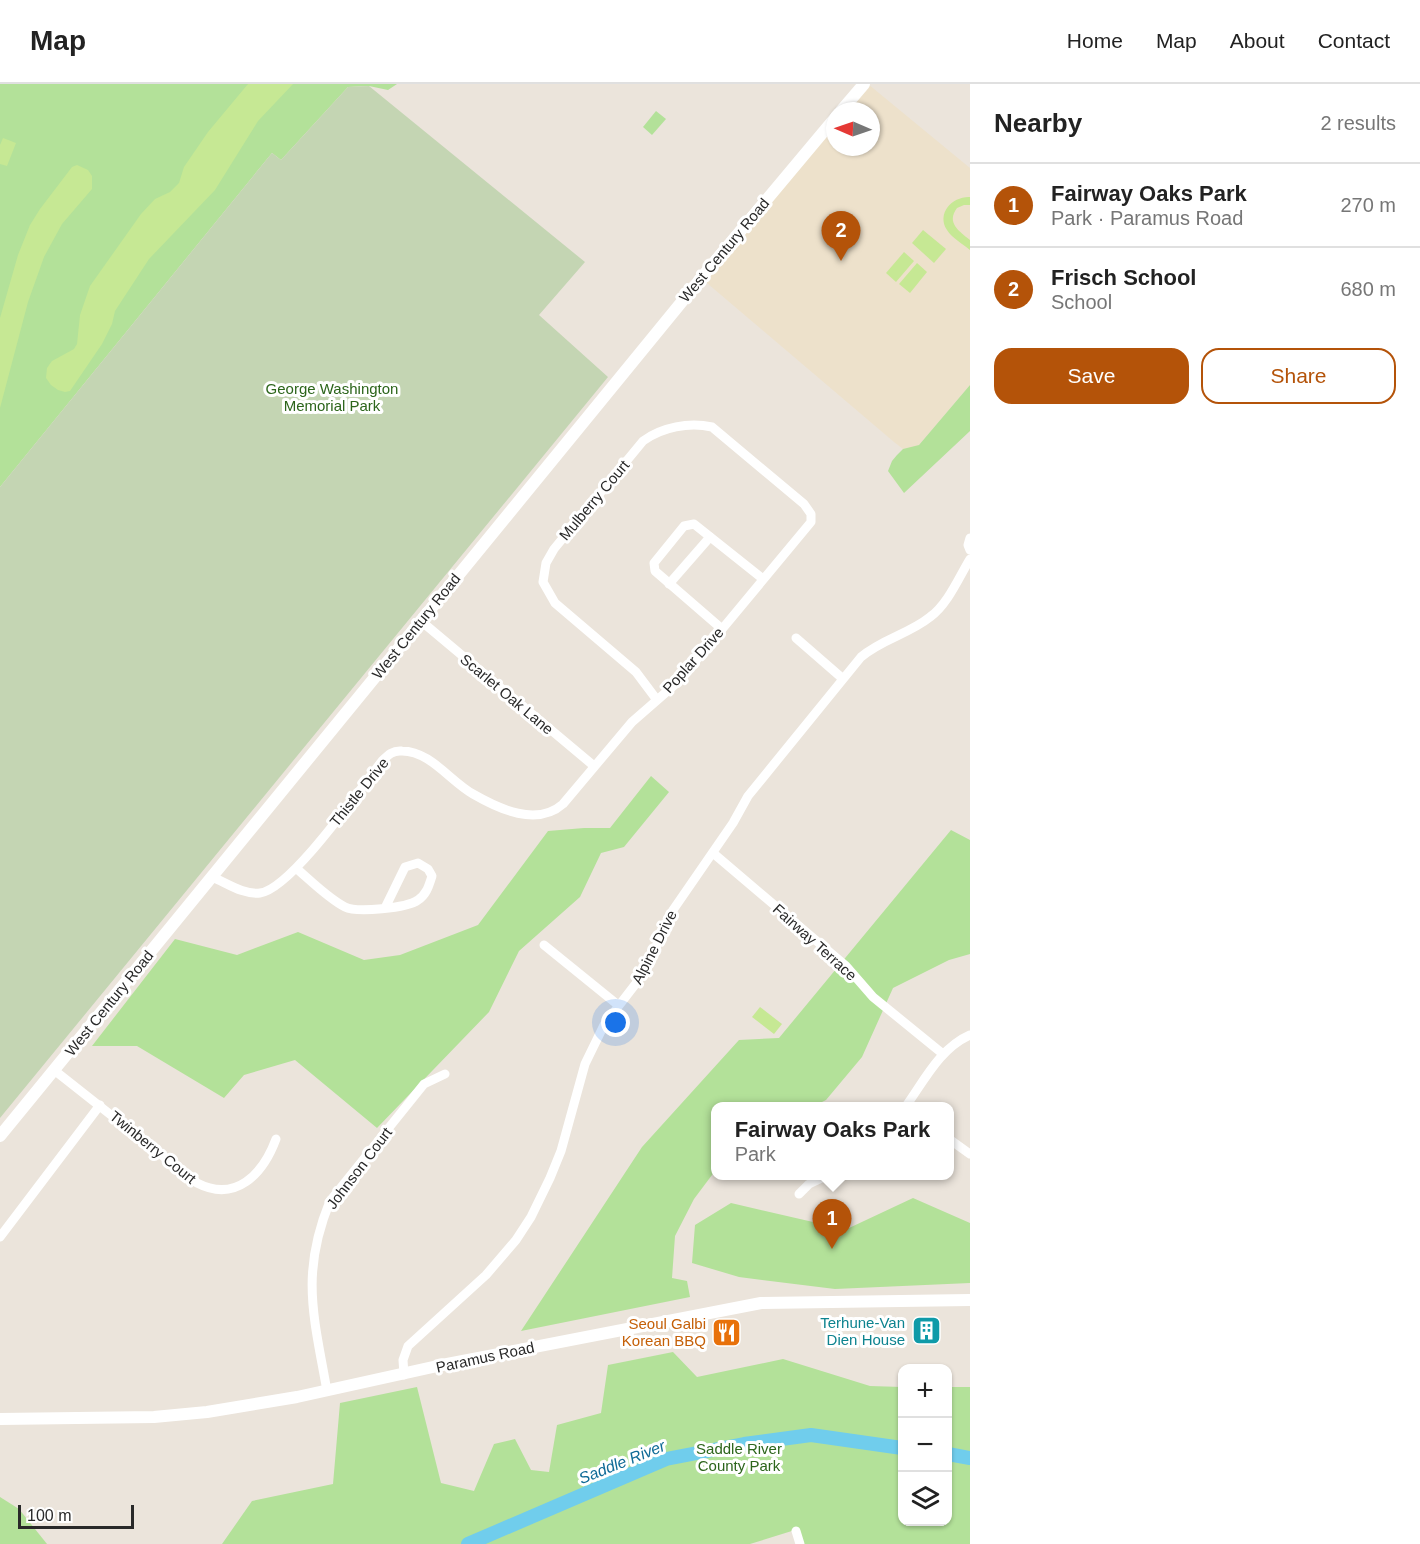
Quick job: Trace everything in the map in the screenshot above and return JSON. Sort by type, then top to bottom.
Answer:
[{"type":"main road","points":[[849,102],[864,84]]},
{"type":"main road","name":"West Century Road","points":[[0,1136],[707,271],[826,129]]},
{"type":"main road","name":"Paramus Road","points":[[0,1419],[179,1415],[269,1402],[739,1305],[798,1301],[970,1300]]},
{"type":"street","name":"Mulberry Court","points":[[657,699],[636,672],[555,603],[548,594],[543,582],[543,571],[554,549],[643,441],[658,433],[683,426],[700,424],[712,427],[799,500]]},
{"type":"street","name":"Poplar Drive","points":[[517,813],[539,816],[554,812],[576,790],[632,722],[679,681],[811,522],[809,509],[799,500]]},
{"type":"street","points":[[722,629],[655,572],[654,563],[684,526],[694,524],[764,579]]},
{"type":"street","points":[[669,584],[710,537]]},
{"type":"street","points":[[970,538],[968,545],[970,550]]},
{"type":"street","name":"Alpine Drive","points":[[404,1375],[403,1360],[408,1346],[486,1275],[516,1240],[531,1217],[561,1151],[585,1064],[604,1024],[644,973],[673,910],[733,824],[748,796],[842,678],[870,649],[914,628],[932,616],[970,559]]},
{"type":"street","name":"Scarlet Oak Lane","points":[[421,621],[594,766]]},
{"type":"street","points":[[796,638],[842,678]]},
{"type":"street","name":"Thistle Drive","points":[[212,877],[241,890],[257,893],[272,889],[297,869],[382,761],[391,753],[402,750],[416,753],[429,761],[472,794],[517,813]]},
{"type":"street","name":"Fairway Terrace","points":[[713,854],[846,966],[873,998],[943,1054]]},
{"type":"street","points":[[297,869],[344,907],[355,911],[385,908],[416,902],[424,895],[432,876],[428,869],[418,863],[405,867],[385,908]]},
{"type":"street","points":[[544,945],[618,1005]]},
{"type":"street","points":[[909,1102],[943,1054],[970,1035]]},
{"type":"street","name":"Twinberry Court","points":[[54,1070],[197,1183],[214,1190],[233,1189],[250,1179],[270,1154],[276,1139]]},
{"type":"street","name":"Johnson Court","points":[[327,1391],[311,1296],[313,1260],[322,1222],[330,1201],[424,1084],[445,1074]]},
{"type":"street","points":[[0,1237],[100,1105]]},
{"type":"street","points":[[954,1143],[970,1154]]},
{"type":"street","points":[[799,1194],[809,1184],[818,1180]]},
{"type":"street","points":[[796,1531],[800,1544]]},
{"type":"shaded area","points":[[868,84],[970,168],[970,385],[919,445],[913,448],[903,449],[894,442],[701,278],[826,129],[826,156],[880,156],[880,102],[850,102]]},
{"type":"green space","points":[[0,84],[397,84],[388,90],[369,86],[348,87],[281,160],[272,153],[0,487]]},
{"type":"green space","points":[[248,84],[293,84],[258,121],[215,190],[149,259],[115,311],[112,324],[102,344],[70,391],[58,390],[46,378],[47,368],[52,361],[74,349],[77,344],[80,315],[90,286],[141,214],[155,199],[170,192],[179,183],[184,167],[208,132]]},
{"type":"green space","name":"George Washington Memorial Park","points":[[369,86],[585,262],[539,315],[608,377],[0,1118],[0,487],[272,153],[281,160],[348,87]]},
{"type":"green space","points":[[656,111],[666,119],[652,135],[643,127]]},
{"type":"green space","points":[[3,138],[16,143],[7,166],[0,164],[0,145]]},
{"type":"green space","points":[[77,165],[88,170],[92,176],[92,189],[62,224],[44,257],[28,302],[0,408],[0,318],[18,255],[30,225],[40,209],[72,167]]},
{"type":"green space","points":[[964,197],[970,197],[970,205],[957,208],[953,222],[970,240],[970,250],[949,233],[944,224],[944,218],[945,212],[952,203]]},
{"type":"green space","points":[[923,230],[946,249],[934,263],[912,243]]},
{"type":"green space","points":[[904,252],[914,261],[896,282],[886,273]]},
{"type":"green space","points":[[917,263],[927,272],[910,293],[899,284]]},
{"type":"green space","points":[[970,385],[970,431],[904,493],[888,471],[892,461],[903,449],[919,445]]},
{"type":"green space","points":[[651,776],[669,792],[624,847],[601,853],[580,897],[519,951],[489,1012],[377,1128],[295,1060],[244,1075],[224,1098],[137,1046],[92,1046],[175,939],[237,955],[298,932],[364,960],[400,955],[478,925],[548,831],[610,828]]},
{"type":"green space","points":[[951,830],[970,840],[970,954],[949,960],[893,988],[862,1057],[826,1100],[822,1102],[711,1102],[711,1176],[694,1199],[675,1236],[672,1278],[687,1281],[690,1297],[521,1331],[642,1147],[739,1040],[779,1038]]},
{"type":"green space","points":[[760,1007],[782,1024],[774,1034],[752,1017]]},
{"type":"green space","points":[[913,1198],[970,1223],[970,1283],[835,1289],[739,1277],[692,1263],[695,1225],[731,1203],[813,1222],[832,1236]]},
{"type":"green space","name":"Saddle River County Park","points":[[673,1352],[697,1377],[783,1359],[870,1386],[898,1387],[898,1526],[952,1526],[952,1387],[970,1387],[970,1544],[799,1544],[795,1530],[750,1544],[222,1544],[252,1501],[333,1484],[340,1403],[417,1387],[441,1483],[474,1491],[494,1444],[515,1439],[531,1470],[549,1472],[557,1425],[601,1413],[608,1365]]},
{"type":"green space","points":[[0,1497],[19,1509],[47,1544],[0,1544]]},
{"type":"waterway","name":"Saddle River","points":[[468,1544],[666,1459],[744,1444],[811,1435],[898,1447]]},
{"type":"waterway","name":"Saddle River","points":[[952,1455],[970,1458]]},
{"type":"place","name":"Frisch School","points":[[841,261]]},
{"type":"place","name":"Fairway Oaks Park","points":[[832,1249]]},
{"type":"place","name":"Terhune-Van Dien House","points":[[926,1331]]},
{"type":"place","name":"Seoul Galbi Korean BBQ","points":[[727,1332]]}]
